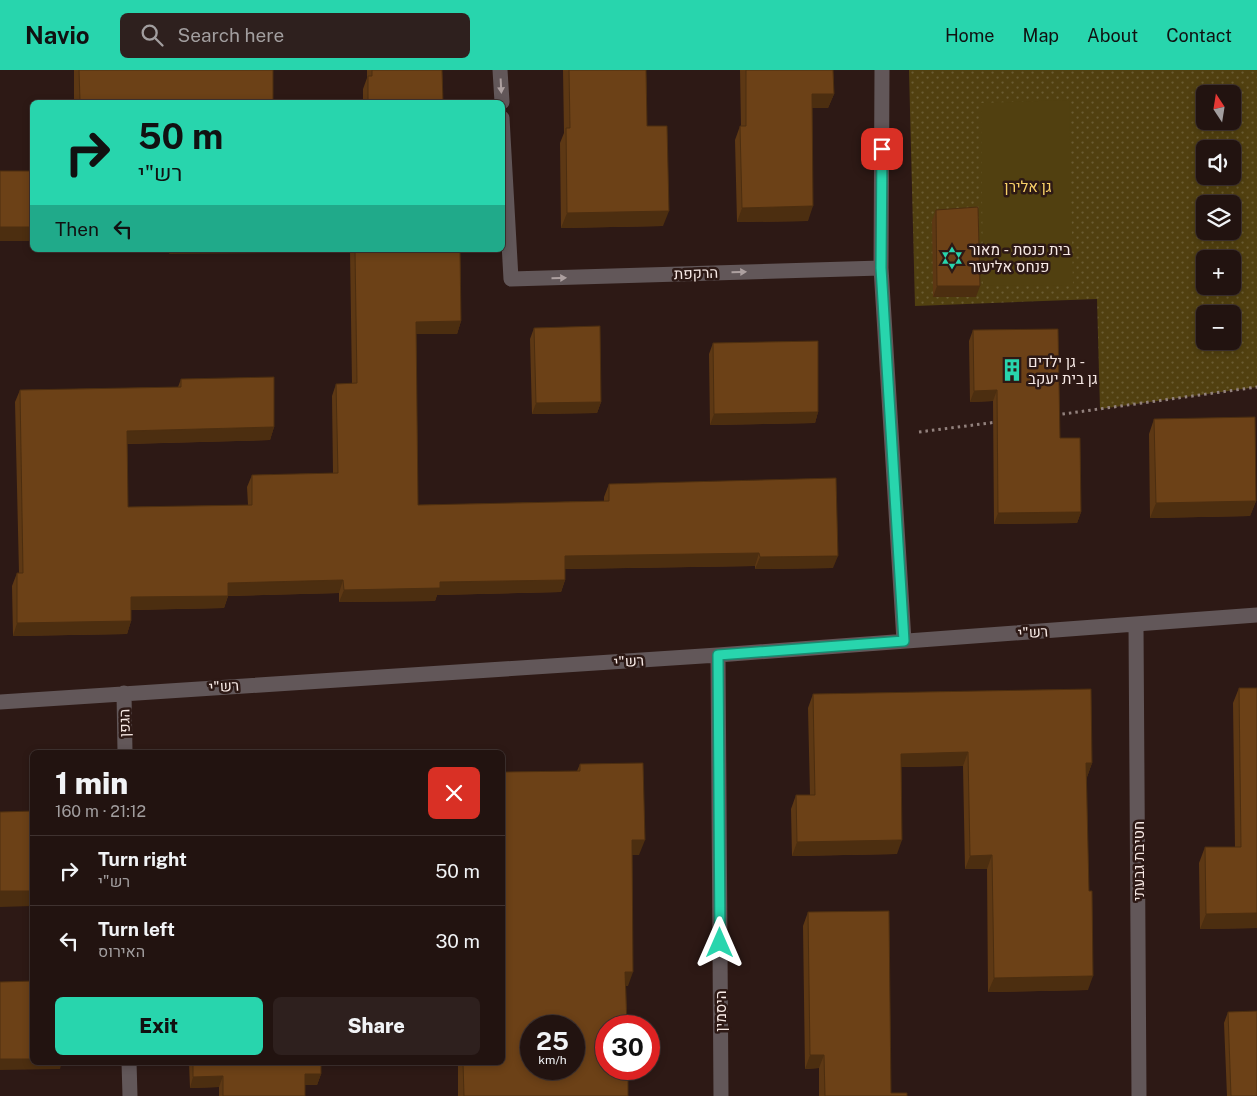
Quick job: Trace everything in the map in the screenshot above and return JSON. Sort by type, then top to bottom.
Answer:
[{"type":"street","points":[[500,70],[502,100]]},
{"type":"street","points":[[882,70],[881,268],[904,641]]},
{"type":"street","name":"הרקפת","points":[[505,172],[511,279],[881,268]]},
{"type":"street","name":"רש\"י","points":[[0,702],[124,692],[718,655],[1257,615]]},
{"type":"street","name":"חטיבת גבעתי","points":[[1136,625],[1139,1096]]},
{"type":"street","name":"היסמין","points":[[718,655],[721,1096]]},
{"type":"street","name":"הגפן","points":[[124,692],[125,750]]},
{"type":"street","points":[[129,1065],[130,1096]]},
{"type":"path","points":[[1050,416],[1257,387]]},
{"type":"path","points":[[891,435],[1000,422]]},
{"type":"green space","name":"גן אלירן","points":[[909,70],[1257,70],[1257,387],[1100,409],[1097,299],[915,306]]},
{"type":"green space","points":[[1069,100],[1073,285],[983,286],[981,103]]},
{"type":"building","points":[[79,70],[273,70],[273,100],[80,100]]},
{"type":"building","points":[[372,70],[442,70],[443,100],[368,100],[368,76],[372,76]]},
{"type":"building","points":[[569,70],[646,70],[647,126],[667,126],[669,211],[567,213],[566,128],[570,128]]},
{"type":"building","points":[[746,70],[833,70],[834,94],[812,94],[813,206],[742,208],[740,126],[746,126]]},
{"type":"building","points":[[0,171],[30,171],[30,227],[0,227]]},
{"type":"building","points":[[978,207],[980,286],[937,286],[936,210]]},
{"type":"building","points":[[355,252],[460,252],[461,321],[416,322],[418,505],[609,501],[609,484],[836,478],[838,556],[760,557],[759,553],[565,556],[565,580],[440,582],[440,588],[344,590],[343,580],[228,583],[228,596],[131,597],[131,621],[17,623],[17,573],[23,573],[20,390],[181,387],[181,379],[274,377],[274,427],[127,431],[128,507],[252,505],[252,475],[338,473],[336,384],[357,383]]},
{"type":"building","points":[[600,326],[601,402],[536,403],[534,328]]},
{"type":"building","points":[[1058,329],[1060,438],[1080,438],[1081,512],[998,513],[997,390],[974,391],[973,330]]},
{"type":"building","points":[[818,341],[818,412],[714,414],[713,343]]},
{"type":"building","points":[[1255,417],[1256,501],[1156,503],[1154,419]]},
{"type":"building","points":[[1239,688],[1257,688],[1257,913],[1206,914],[1205,847],[1241,847]]},
{"type":"building","points":[[1091,689],[1092,763],[1086,763],[1089,891],[1092,891],[1093,976],[994,978],[992,855],[970,856],[968,752],[901,754],[902,840],[797,842],[796,795],[815,795],[813,694]]},
{"type":"building","points":[[643,763],[645,840],[632,840],[633,972],[625,972],[627,1015],[595,1015],[595,1080],[628,1080],[628,1096],[464,1096],[463,1065],[505,1065],[505,772],[580,771],[580,764]]},
{"type":"building","points":[[30,811],[30,891],[0,891],[0,812]]},
{"type":"building","points":[[889,911],[891,1093],[907,1093],[907,1096],[825,1096],[824,1055],[810,1055],[808,912]]},
{"type":"building","points":[[30,981],[30,1059],[0,1059],[0,982]]},
{"type":"building","points":[[1257,1011],[1257,1096],[1231,1096],[1228,1012]]},
{"type":"building","points":[[193,1065],[321,1065],[321,1074],[305,1074],[305,1096],[223,1096],[223,1076],[193,1077]]},
{"type":"place","name":"בית כנסת - מאור פנחס אליעזר","points":[[952,258]]},
{"type":"place","name":"גן ילדים - גן בית יעקב","points":[[1012,370]]},
{"type":"route","points":[[720,943],[718,655],[904,641],[881,268],[882,149]]}]
